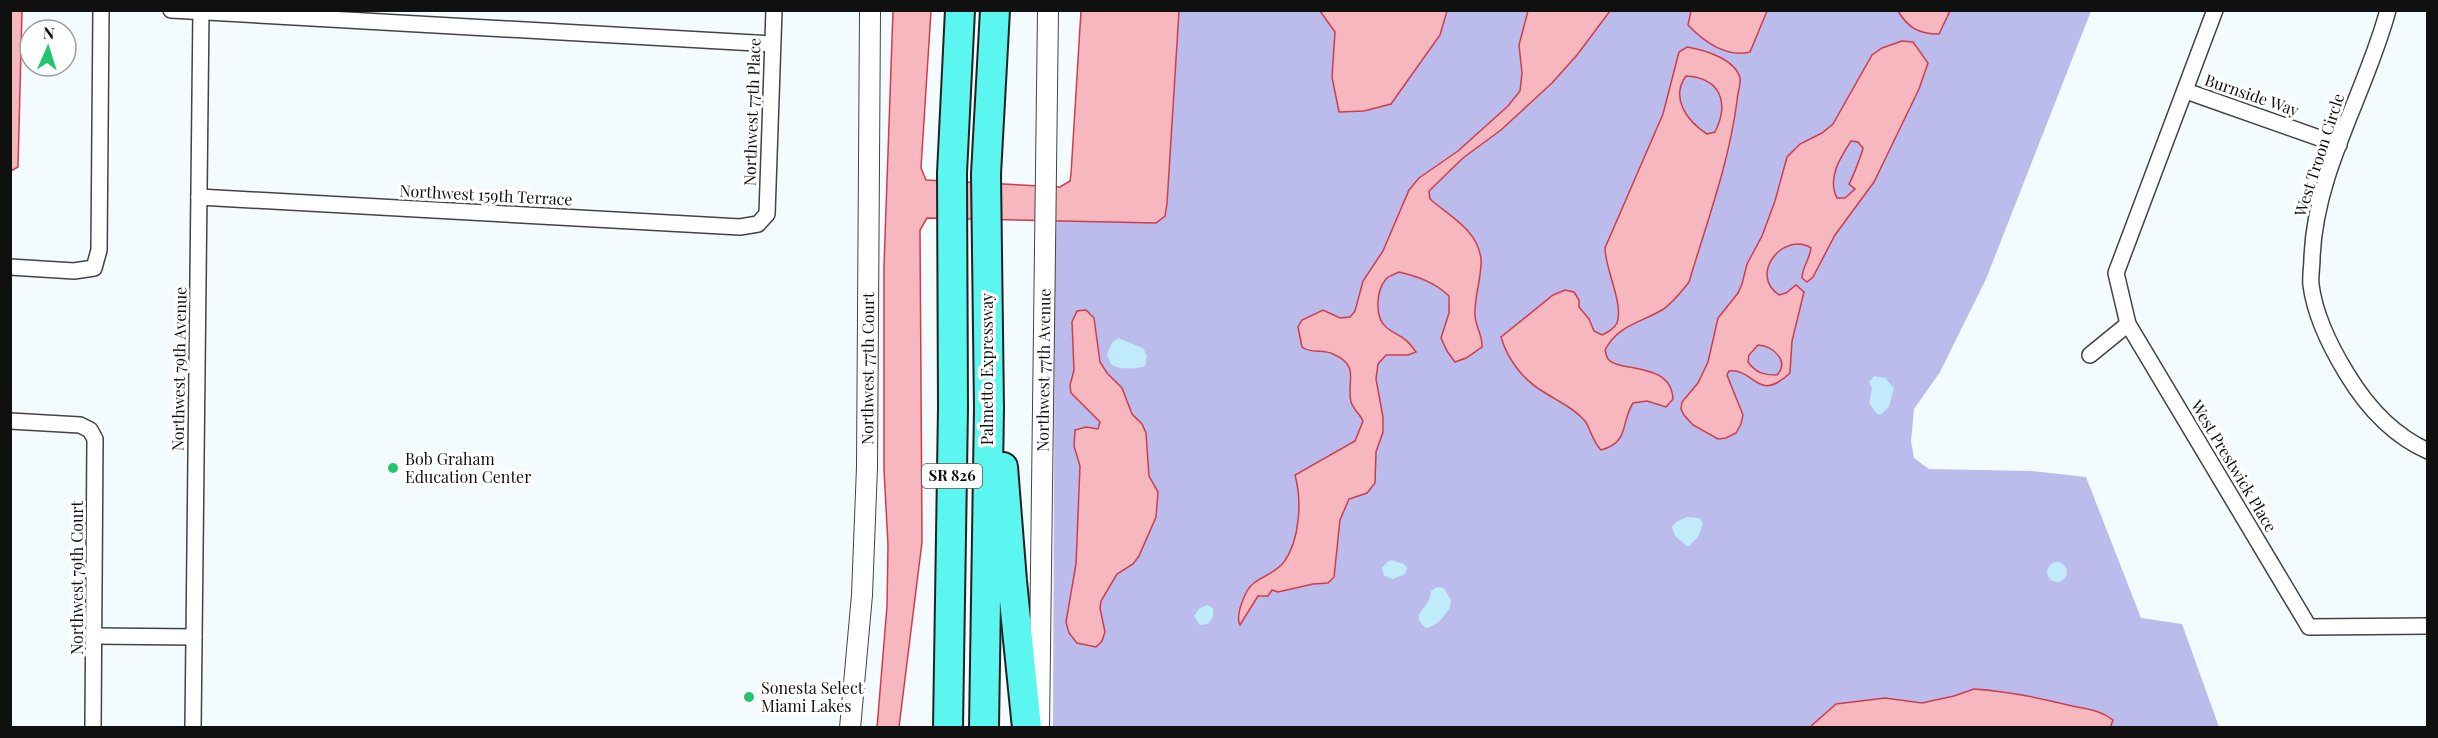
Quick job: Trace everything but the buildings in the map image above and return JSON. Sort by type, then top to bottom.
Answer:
[{"type":"highway","name":"SR 826","points":[[948,728],[953,408],[952,173],[960,10]]},
{"type":"highway","name":"Palmetto Expressway","points":[[984,728],[989,408],[986,174],[995,10]]},
{"type":"highway","points":[[989,408],[1003,464],[1027,728]]},
{"type":"street","points":[[10,267],[74,271],[94,268],[99,250],[101,10]]},
{"type":"street","points":[[171,10],[772,44]]},
{"type":"street","name":"Northwest 77th Place","points":[[767,214],[774,10]]},
{"type":"street","name":"Northwest 77th Court","points":[[849,728],[862,595],[867,467],[870,10]]},
{"type":"street","name":"Northwest 77th Avenue","points":[[1039,728],[1048,10]]},
{"type":"street","name":"West Prestwick Place","points":[[2215,10],[2116,273],[2128,324],[2309,627],[2427,626]]},
{"type":"street","name":"West Troon Circle","points":[[2388,10],[2324,189],[2313,236],[2311,284],[2317,310],[2334,353],[2353,384],[2395,433],[2427,451]]},
{"type":"street","name":"Northwest 79th Avenue","points":[[193,728],[201,11]]},
{"type":"street","name":"Burnside Way","points":[[2186,91],[2339,145]]},
{"type":"street","name":"Northwest 159th Terrace","points":[[199,197],[740,227],[758,224],[767,214]]},
{"type":"street","points":[[2090,355],[2128,324]]},
{"type":"street","name":"Northwest 79th Court","points":[[10,421],[80,425],[90,430],[95,439],[93,728]]},
{"type":"street","points":[[95,636],[194,637]]},
{"type":"shaded area","points":[[11,10],[22,11],[22,18],[18,18],[18,78],[20,78],[18,167],[11,171]]},
{"type":"shaded area","points":[[1691,10],[1767,11],[1750,52],[1733,53],[1709,43],[1688,25]]},
{"type":"shaded area","points":[[893,11],[931,11],[921,168],[926,180],[1060,187],[1070,181],[1071,174],[1081,11],[1179,11],[1165,216],[1156,223],[927,218],[920,230],[922,542],[899,727],[877,728],[887,606],[884,266]]},
{"type":"shaded area","points":[[1168,11],[2091,11],[1986,279],[1940,372],[1914,409],[1911,441],[1914,458],[1929,469],[2032,471],[2086,477],[2141,618],[2182,624],[2219,727],[1053,728],[1055,218]]},
{"type":"shaded area","points":[[1320,11],[1447,11],[1440,35],[1391,104],[1364,111],[1339,112],[1332,77],[1335,32]]},
{"type":"shaded area","points":[[1528,11],[1610,11],[1577,55],[1552,83],[1501,130],[1463,158],[1429,191],[1430,199],[1462,224],[1479,249],[1481,266],[1475,315],[1482,347],[1466,358],[1455,362],[1441,338],[1449,313],[1449,296],[1420,278],[1399,272],[1386,279],[1378,297],[1380,318],[1387,328],[1406,340],[1416,352],[1408,355],[1386,355],[1378,364],[1376,379],[1383,417],[1383,432],[1376,452],[1375,483],[1367,493],[1349,499],[1340,520],[1334,577],[1328,583],[1278,592],[1272,590],[1268,596],[1258,596],[1240,625],[1240,609],[1247,591],[1254,583],[1281,566],[1293,543],[1299,508],[1295,475],[1355,441],[1363,421],[1351,402],[1351,375],[1347,364],[1329,353],[1302,347],[1298,327],[1302,320],[1323,310],[1340,318],[1350,317],[1355,311],[1363,281],[1383,251],[1409,190],[1419,178],[1458,151],[1508,106],[1520,91],[1522,73],[1519,45]]},
{"type":"shaded area","points":[[1898,11],[1950,11],[1939,34],[1915,29]]},
{"type":"shaded area","points":[[1902,41],[1913,42],[1928,63],[1919,89],[1874,182],[1835,235],[1813,277],[1807,282],[1802,278],[1811,248],[1801,244],[1790,245],[1773,257],[1768,266],[1767,276],[1770,286],[1779,295],[1786,293],[1796,285],[1804,292],[1792,341],[1790,373],[1779,382],[1763,385],[1738,371],[1729,371],[1727,375],[1743,415],[1736,433],[1718,439],[1693,425],[1681,409],[1682,402],[1698,383],[1708,362],[1718,318],[1738,293],[1742,284],[1747,264],[1762,236],[1775,201],[1787,157],[1800,144],[1822,133],[1833,124],[1872,55],[1882,48]],"holes":[[[1851,141],[1858,142],[1863,148],[1849,184],[1855,189],[1845,198],[1837,198],[1834,191],[1834,176],[1839,161]],[[1758,345],[1769,348],[1778,355],[1782,365],[1777,375],[1761,373],[1748,362],[1749,355]]]},
{"type":"shaded area","points":[[1687,47],[1702,50],[1726,61],[1737,71],[1740,81],[1729,147],[1689,282],[1666,307],[1630,325],[1616,335],[1605,350],[1608,359],[1614,363],[1655,373],[1664,379],[1670,387],[1673,399],[1666,407],[1647,401],[1633,403],[1620,437],[1610,447],[1601,450],[1581,417],[1539,389],[1518,370],[1501,337],[1553,295],[1565,290],[1574,292],[1579,300],[1579,307],[1589,319],[1594,331],[1602,335],[1616,325],[1618,306],[1605,248],[1663,114],[1679,52]],"holes":[[[1686,76],[1698,78],[1714,87],[1721,102],[1722,111],[1715,132],[1707,134],[1687,116],[1680,101],[1681,84]]]},
{"type":"shaded area","points":[[1086,310],[1094,318],[1100,362],[1122,388],[1132,414],[1142,424],[1146,433],[1149,476],[1158,492],[1156,517],[1139,556],[1133,564],[1117,574],[1101,601],[1100,608],[1105,632],[1102,641],[1096,647],[1077,643],[1069,633],[1066,622],[1076,564],[1080,466],[1074,446],[1075,430],[1086,427],[1098,429],[1100,422],[1071,393],[1070,385],[1074,370],[1072,322],[1077,311]]},
{"type":"shaded area","points":[[1974,689],[2044,699],[2097,711],[2113,720],[2110,728],[1810,727],[1836,704],[1885,698],[1922,703]]},
{"type":"sand","points":[[1118,338],[1143,348],[1147,356],[1145,366],[1127,368],[1111,364],[1107,354],[1112,343]]},
{"type":"sand","points":[[1874,376],[1885,378],[1894,388],[1889,407],[1880,415],[1869,403],[1872,389],[1869,382]]},
{"type":"sand","points":[[1687,517],[1700,518],[1703,524],[1698,537],[1688,547],[1675,536],[1672,527],[1676,522]]},
{"type":"sand","points":[[1391,560],[1404,564],[1407,568],[1405,574],[1393,579],[1384,576],[1382,568]]},
{"type":"sand","points":[[2053,562],[2061,562],[2067,568],[2067,576],[2061,582],[2053,582],[2047,576],[2047,568]]},
{"type":"sand","points":[[1437,587],[1444,588],[1451,600],[1450,607],[1440,620],[1426,628],[1421,623],[1419,614],[1428,602],[1431,591]]},
{"type":"sand","points":[[1207,605],[1213,608],[1213,617],[1208,624],[1200,625],[1194,616],[1199,609]]},
{"type":"place","name":"Bob Graham Education Center","points":[[393,468]]},
{"type":"place","name":"Sonesta Select Miami Lakes","points":[[749,697]]}]
